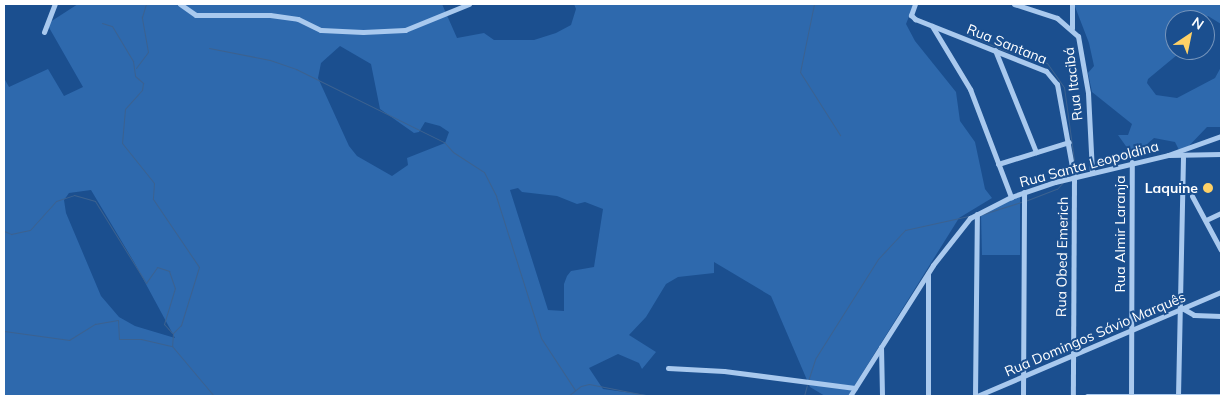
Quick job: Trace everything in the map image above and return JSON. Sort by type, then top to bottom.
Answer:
[{"type":"street","points":[[44,32],[55,4]]},
{"type":"street","points":[[180,4],[199,15],[270,14],[298,19],[321,30],[363,32],[405,30],[469,4]]},
{"type":"street","name":"Rua Santana","points":[[915,4],[912,16],[1053,76],[1074,178]]},
{"type":"street","name":"Rua Itacibá","points":[[1014,4],[1057,18],[1072,28],[1078,36],[1084,58],[1092,173]]},
{"type":"street","points":[[1072,4],[1072,28]]},
{"type":"street","points":[[932,26],[970,89],[1011,197]]},
{"type":"street","points":[[995,50],[1036,152]]},
{"type":"street","name":"Rua Santa Leopoldina","points":[[850,396],[928,272],[961,227],[977,214],[1024,192],[1132,162],[1168,155],[1221,136]]},
{"type":"street","name":"Rua Santa Leopoldina","points":[[998,164],[1068,142]]},
{"type":"street","points":[[1168,155],[1221,154]]},
{"type":"street","points":[[1178,396],[1183,156]]},
{"type":"street","name":"Rua Almir Laranja","points":[[1131,396],[1132,162]]},
{"type":"street","name":"Rua Obed Emerich","points":[[1073,396],[1074,178]]},
{"type":"street","points":[[1023,396],[1024,192]]},
{"type":"street","points":[[1192,196],[1221,250]]},
{"type":"street","points":[[1206,220],[1221,213]]},
{"type":"street","points":[[976,396],[977,214]]},
{"type":"street","points":[[928,272],[928,396]]},
{"type":"street","name":"Rua Domingos Sávio Marquês","points":[[976,396],[1221,292]]},
{"type":"street","points":[[1180,309],[1194,315],[1221,316]]},
{"type":"street","points":[[881,347],[882,396]]},
{"type":"street","points":[[668,368],[724,371],[855,388]]},
{"type":"street","points":[[1087,396],[1221,396]]},
{"type":"shaded area","points":[[78,4],[442,4],[457,38],[484,33],[494,40],[534,40],[556,33],[571,25],[576,9],[574,4],[914,4],[906,24],[915,41],[956,92],[960,121],[975,142],[985,189],[992,198],[959,218],[848,396],[825,396],[810,387],[771,296],[714,262],[714,273],[678,277],[666,284],[646,317],[629,335],[656,352],[642,369],[639,363],[618,354],[589,368],[603,389],[654,396],[4,396],[4,78],[9,87],[48,69],[64,96],[83,87],[47,24]],"holes":[[[340,46],[371,64],[380,109],[414,133],[419,132],[425,122],[440,126],[449,132],[445,143],[407,158],[408,165],[392,176],[357,156],[349,146],[318,78],[321,63]],[[518,188],[522,192],[557,196],[577,204],[585,202],[603,209],[594,267],[571,271],[567,276],[564,284],[564,311],[548,310],[510,190]],[[91,190],[134,262],[175,338],[135,326],[119,317],[101,296],[66,213],[64,200],[69,193]]]},
{"type":"shaded area","points":[[1074,4],[1221,4],[1221,24],[1215,20],[1215,10],[1165,10],[1165,60],[1171,60],[1148,79],[1147,83],[1156,95],[1177,98],[1215,78],[1221,67],[1221,127],[1207,127],[1186,149],[1179,150],[1175,142],[1154,138],[1136,154],[1128,149],[1118,135],[1128,135],[1132,124],[1092,92],[1088,73],[1094,66],[1089,43]]},
{"type":"shaded area","points":[[1020,195],[1020,255],[982,255],[981,214]]},
{"type":"waterway","points":[[136,68],[148,52],[142,17],[146,4]]},
{"type":"waterway","points":[[814,4],[800,72],[840,135]]},
{"type":"waterway","points":[[102,23],[112,26],[133,61],[135,76],[143,83],[142,90],[125,109],[122,143],[154,183],[153,199],[199,267],[181,325],[173,333],[172,346]]},
{"type":"waterway","points":[[967,34],[1003,50],[1047,63],[1064,87],[1075,167]]},
{"type":"waterway","points":[[209,48],[270,60],[296,69],[444,142],[453,152],[484,172],[496,196],[541,338],[575,390]]},
{"type":"waterway","points":[[1025,201],[1057,189],[1063,182]]},
{"type":"waterway","points":[[4,231],[11,234],[30,230],[56,201],[74,195],[95,201],[146,283],[157,267],[169,271],[175,288],[164,324],[172,333]]},
{"type":"waterway","points":[[980,215],[1021,202]]},
{"type":"waterway","points":[[808,381],[815,359],[878,259],[905,230],[968,216]]},
{"type":"waterway","points":[[4,331],[69,340],[95,324],[118,320],[119,339],[141,339],[172,346],[214,396]]},
{"type":"waterway","points":[[568,396],[581,386],[589,384],[650,396]]},
{"type":"waterway","points":[[804,396],[807,385]]},
{"type":"place","name":"Laquine","points":[[1208,188]]}]
